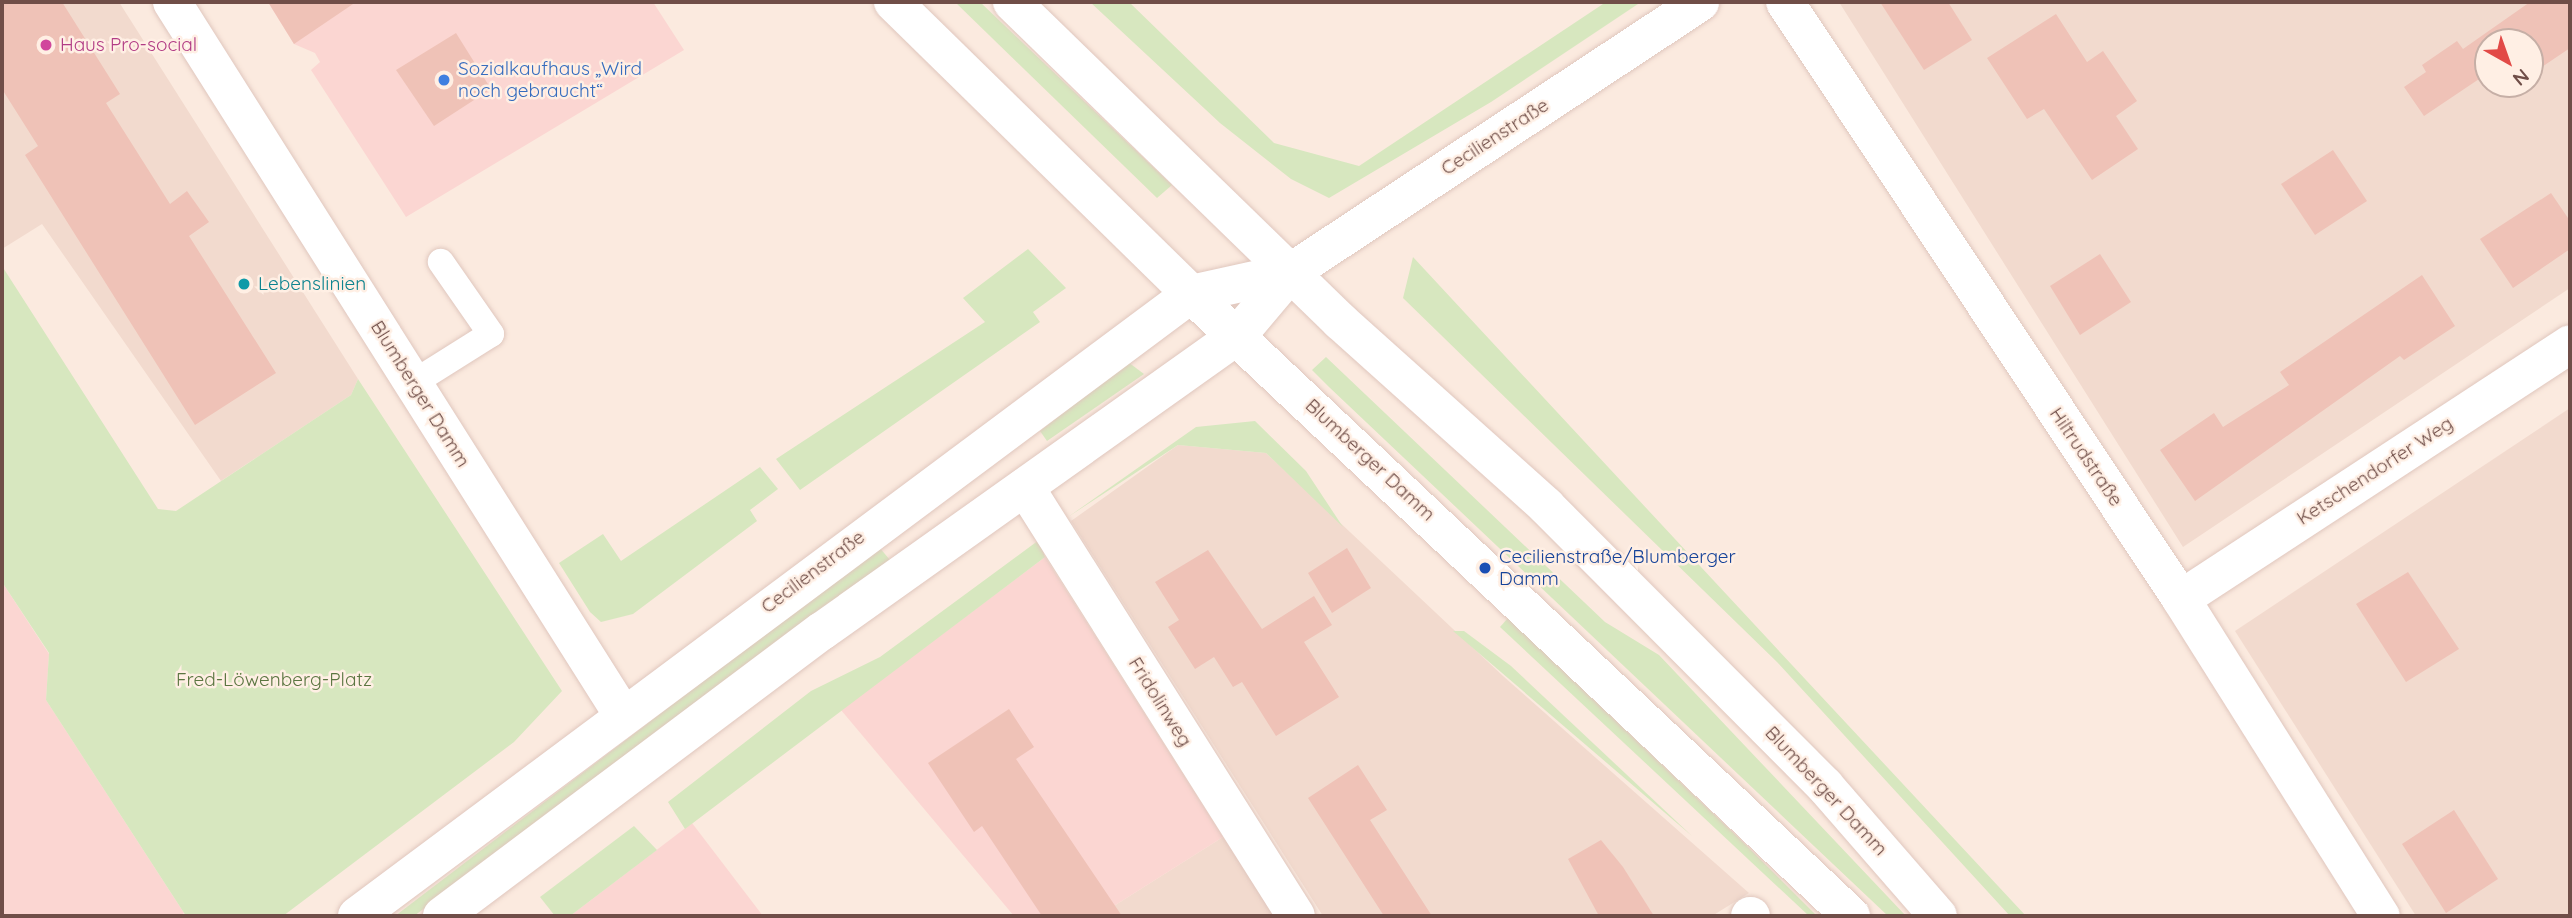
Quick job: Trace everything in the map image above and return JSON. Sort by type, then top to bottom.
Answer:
[{"type":"street","name":"Blumberger Damm","points":[[172,2],[623,715]]},
{"type":"street","name":"Blumberger Damm","points":[[892,2],[1191,294],[1851,916]]},
{"type":"street","name":"Blumberger Damm","points":[[1012,2],[1291,272],[1652,611],[1825,786],[1938,916]]},
{"type":"street","name":"Cecilienstraße","points":[[442,916],[1025,487],[1237,336],[1291,272],[1700,2]]},
{"type":"street","name":"Hiltrudstraße","points":[[1785,2],[2181,599],[2381,916]]},
{"type":"street","name":"Cecilienstraße","points":[[357,916],[1191,294],[1291,272]]},
{"type":"street","name":"Ketschendorfer Weg","points":[[2181,599],[2570,344]]},
{"type":"street","name":"Fridolinweg","points":[[1025,487],[1296,916]]},
{"type":"lane","points":[[413,383],[491,334],[441,262]]},
{"type":"shaded area","points":[[2,2],[119,2],[358,379],[351,395],[221,481],[42,224],[2,249]]},
{"type":"shaded area","points":[[268,2],[653,2],[684,50],[406,217],[311,70],[320,62],[315,53],[294,44]]},
{"type":"shaded area","points":[[1839,2],[2570,2],[2570,288],[2183,547]]},
{"type":"shaded area","points":[[2570,408],[2570,916],[2416,916],[2235,631]]},
{"type":"shaded area","points":[[1178,445],[1266,453],[1503,676],[1749,893],[1712,916],[1323,916],[1071,521]]},
{"type":"shaded area","points":[[1045,557],[1223,837],[1098,916],[1014,916],[841,710]]},
{"type":"shaded area","points":[[2,582],[49,654],[46,700],[184,913],[179,916],[2,916]]},
{"type":"shaded area","points":[[692,823],[763,916],[570,916]]},
{"type":"shaded area","points":[[1223,837],[1274,916],[1098,916]]},
{"type":"green space","points":[[955,2],[980,2],[1172,185],[1157,198]]},
{"type":"green space","points":[[1090,2],[1129,2],[1274,143],[1359,166],[1606,2],[1641,2],[1491,102],[1329,198],[1291,179],[1220,123]]},
{"type":"green space","points":[[1028,249],[1066,288],[1033,312],[1040,322],[800,490],[776,459],[985,322],[963,298]]},
{"type":"green space","points":[[1413,257],[2026,916],[2010,916],[1777,662],[1403,298]]},
{"type":"green space","name":"Fred-Löwenberg-Platz","points":[[2,266],[158,509],[176,511],[351,395],[358,379],[562,691],[514,742],[283,916],[186,916],[46,700],[49,653],[2,582]]},
{"type":"green space","points":[[1326,357],[1605,622],[1659,655],[1906,916],[1888,916],[1329,387],[1312,370]]},
{"type":"green space","points":[[1128,362],[1144,374],[1047,441],[1040,431]]},
{"type":"green space","points":[[1255,421],[1306,471],[1343,527],[1266,453],[1178,445],[1068,517],[1196,427]]},
{"type":"green space","points":[[760,467],[778,489],[750,510],[757,521],[633,614],[601,622],[590,612],[559,563],[603,534],[621,561]]},
{"type":"green space","points":[[1039,540],[1045,557],[685,829],[668,802],[811,691],[880,657]]},
{"type":"green space","points":[[879,547],[890,560],[414,916],[395,916]]},
{"type":"green space","points":[[1508,618],[1817,916],[1809,916],[1500,627]]},
{"type":"green space","points":[[1453,631],[1464,631],[1511,666],[1692,836]]},
{"type":"green space","points":[[634,826],[657,850],[570,916],[555,916],[540,897]]},
{"type":"building","points":[[2,2],[62,2],[120,94],[106,103],[170,204],[187,191],[209,222],[189,236],[276,373],[195,425],[25,155],[38,146],[2,89]]},
{"type":"building","points":[[268,2],[356,2],[294,44]]},
{"type":"building","points":[[1880,2],[1948,2],[1972,40],[1924,70]]},
{"type":"building","points":[[2530,2],[2570,2],[2570,48],[2544,66],[2544,28],[2493,28]]},
{"type":"building","points":[[2056,14],[2087,62],[2103,51],[2137,101],[2116,116],[2138,149],[2092,180],[2044,109],[2027,119],[1987,58]]},
{"type":"building","name":"Sozialkaufhaus „Wird noch gebraucht“","points":[[456,33],[491,89],[434,126],[396,70]]},
{"type":"building","points":[[2457,41],[2463,49],[2474,41],[2474,82],[2424,116],[2404,87],[2426,72],[2422,65]]},
{"type":"building","points":[[2333,150],[2367,201],[2315,235],[2281,184]]},
{"type":"building","points":[[2551,193],[2570,221],[2570,249],[2513,288],[2480,239]]},
{"type":"building","points":[[2100,254],[2131,302],[2080,335],[2050,286]]},
{"type":"building","points":[[2422,275],[2455,326],[2404,360],[2400,356],[2195,501],[2160,450],[2214,413],[2223,427],[2289,385],[2280,372]]},
{"type":"building","points":[[1347,548],[1371,588],[1332,613],[1308,573]]},
{"type":"building","points":[[1208,550],[1262,629],[1314,596],[1332,625],[1304,642],[1339,697],[1276,736],[1242,682],[1233,687],[1214,657],[1195,669],[1168,627],[1179,620],[1155,582]]},
{"type":"building","points":[[2408,572],[2459,649],[2406,682],[2356,604]]},
{"type":"building","points":[[1009,709],[1034,747],[1016,759],[1122,916],[1042,916],[982,826],[974,832],[928,763]]},
{"type":"building","points":[[1358,765],[1387,810],[1370,820],[1432,916],[1384,916],[1308,798]]},
{"type":"building","points":[[2454,810],[2498,879],[2446,913],[2402,844]]},
{"type":"building","points":[[1601,840],[1623,867],[1654,916],[1599,916],[1568,859]]},
{"type":"place","name":"Haus Pro-social","points":[[46,45]]},
{"type":"place","name":"Sozialkaufhaus „Wird noch gebraucht“","points":[[444,80]]},
{"type":"place","name":"Lebenslinien","points":[[244,284]]},
{"type":"place","name":"Cecilienstraße/Blumberger Damm","points":[[1485,568]]}]
